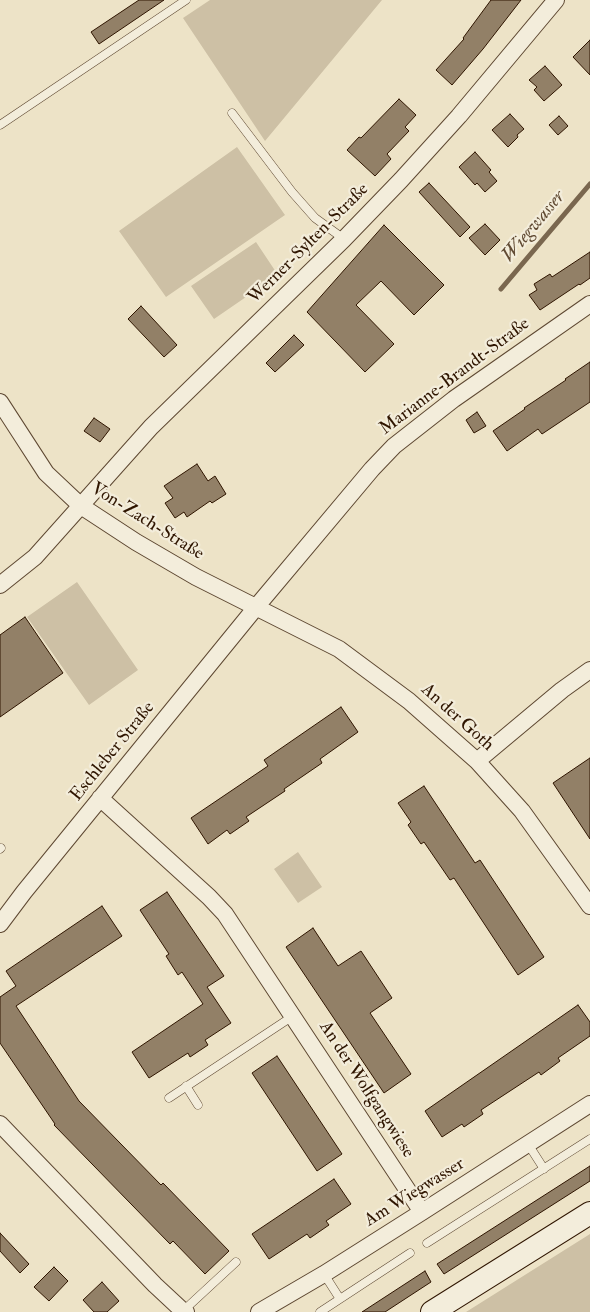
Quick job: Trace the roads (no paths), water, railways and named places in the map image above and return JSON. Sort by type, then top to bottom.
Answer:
[{"type":"main road","points":[[432,1312],[590,1213]]},
{"type":"street","name":"Werner-Sylten-Straße","points":[[0,585],[34,557],[151,427],[344,239],[401,180],[460,116],[556,0]]},
{"type":"street","name":"Marianne-Brandt-Straße","points":[[257,606],[372,469],[394,446],[454,399],[590,304]]},
{"type":"street","name":"Von-Zach-Straße","points":[[0,402],[46,473],[81,506],[136,542],[196,577],[257,606]]},
{"type":"street","name":"An der Goth","points":[[257,606],[339,649],[409,701],[477,761],[522,811],[590,906]]},
{"type":"street","name":"Eschleber Straße","points":[[0,924],[257,606]]},
{"type":"street","points":[[477,761],[562,690],[590,670]]},
{"type":"street","name":"An der Wolfgangwiese","points":[[100,798],[209,897],[225,914],[422,1212]]},
{"type":"street","name":"Am Wiegwasser","points":[[259,1312],[324,1274],[590,1104]]},
{"type":"street","points":[[0,1124],[155,1285],[185,1311]]},
{"type":"lane","points":[[0,125],[186,0]]},
{"type":"lane","points":[[232,113],[292,192],[315,218],[344,239]]},
{"type":"lane","name":"An der Wolfgangwiese","points":[[169,1098],[293,1016]]},
{"type":"lane","points":[[186,1086],[198,1105]]},
{"type":"lane","points":[[427,1243],[590,1139]]},
{"type":"lane","points":[[528,1144],[544,1169]]},
{"type":"lane","points":[[320,1312],[410,1253]]},
{"type":"lane","points":[[185,1311],[236,1262]]},
{"type":"lane","points":[[324,1274],[340,1299]]},
{"type":"waterway","name":"Wiegwasser","points":[[501,289],[590,184]]}]
